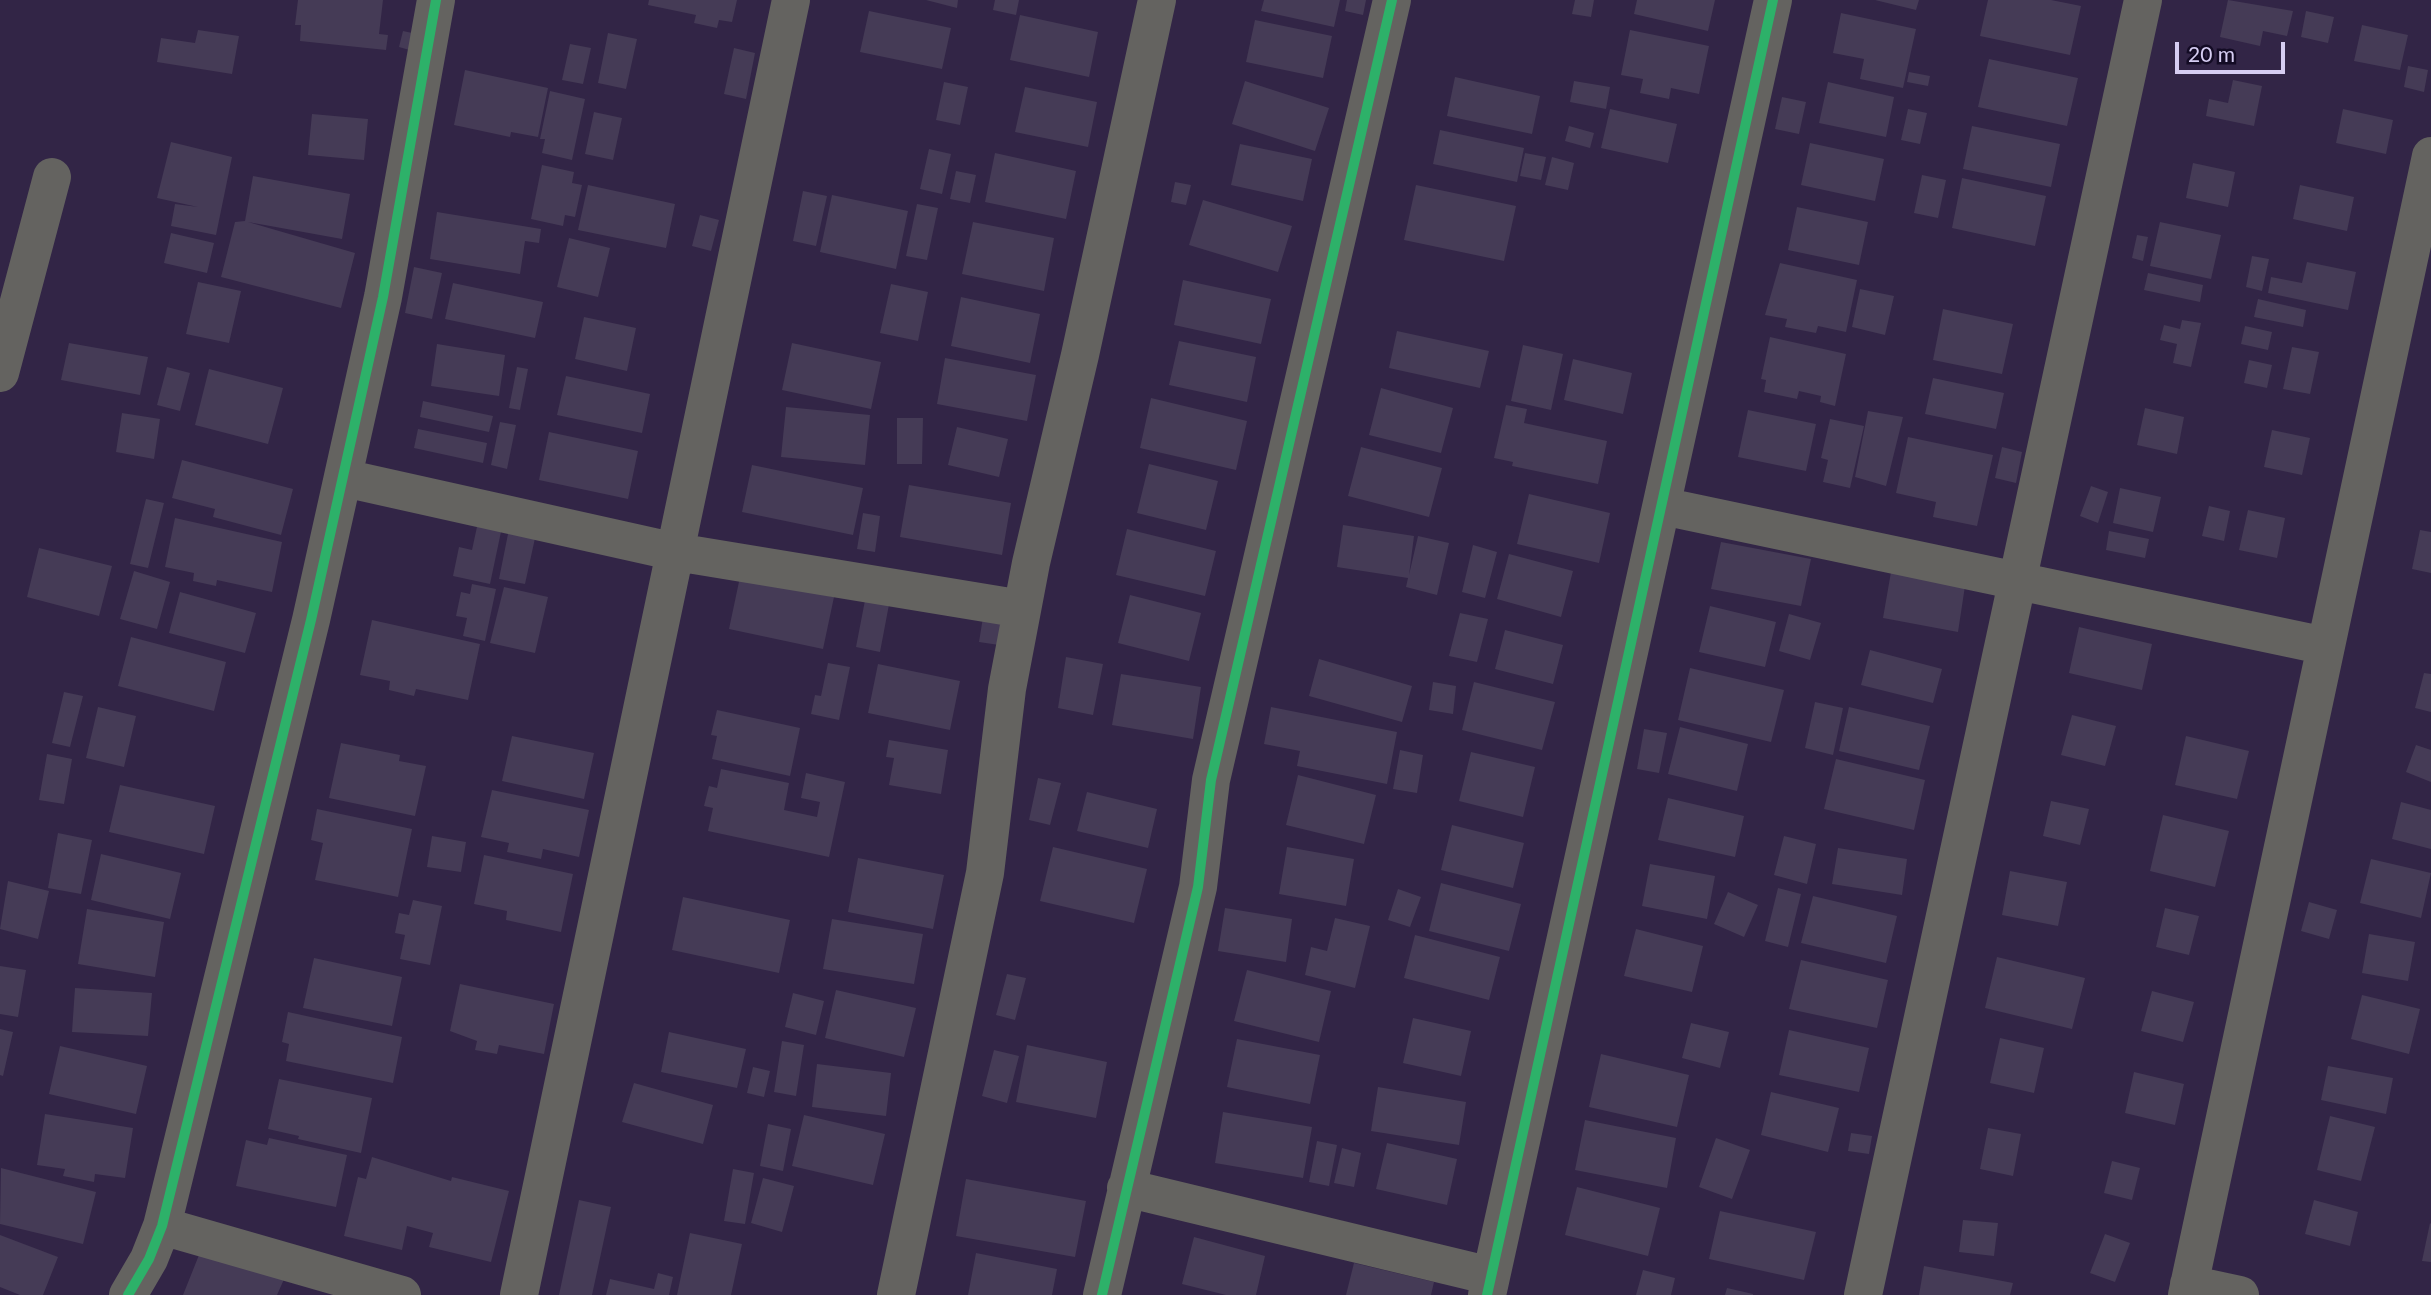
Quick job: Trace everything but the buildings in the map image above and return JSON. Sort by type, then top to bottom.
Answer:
[{"type":"street","points":[[128,1295],[149,1259],[162,1226],[344,478],[383,297],[436,0]]},
{"type":"street","points":[[519,1295],[791,0]]},
{"type":"street","points":[[897,1295],[985,873],[1007,689],[1022,609],[1157,0]]},
{"type":"street","points":[[1102,1295],[1198,887],[1214,766],[1392,0]]},
{"type":"street","points":[[1126,1188],[1489,1286],[1773,0]]},
{"type":"street","points":[[1863,1295],[2143,0]]},
{"type":"street","points":[[2240,1295],[2188,1290],[2326,646],[2416,296],[2431,156]]},
{"type":"street","points":[[0,373],[52,177]]},
{"type":"street","points":[[344,478],[676,552],[1022,609]]},
{"type":"street","points":[[1662,506],[2326,646]]},
{"type":"street","points":[[162,1226],[402,1295]]},
{"type":"cycle path","points":[[128,1295],[149,1259],[162,1226],[311,620],[383,297],[436,0]]},
{"type":"cycle path","points":[[1102,1295],[1198,887],[1211,780],[1392,0]]},
{"type":"cycle path","points":[[1487,1295],[1773,0]]}]
